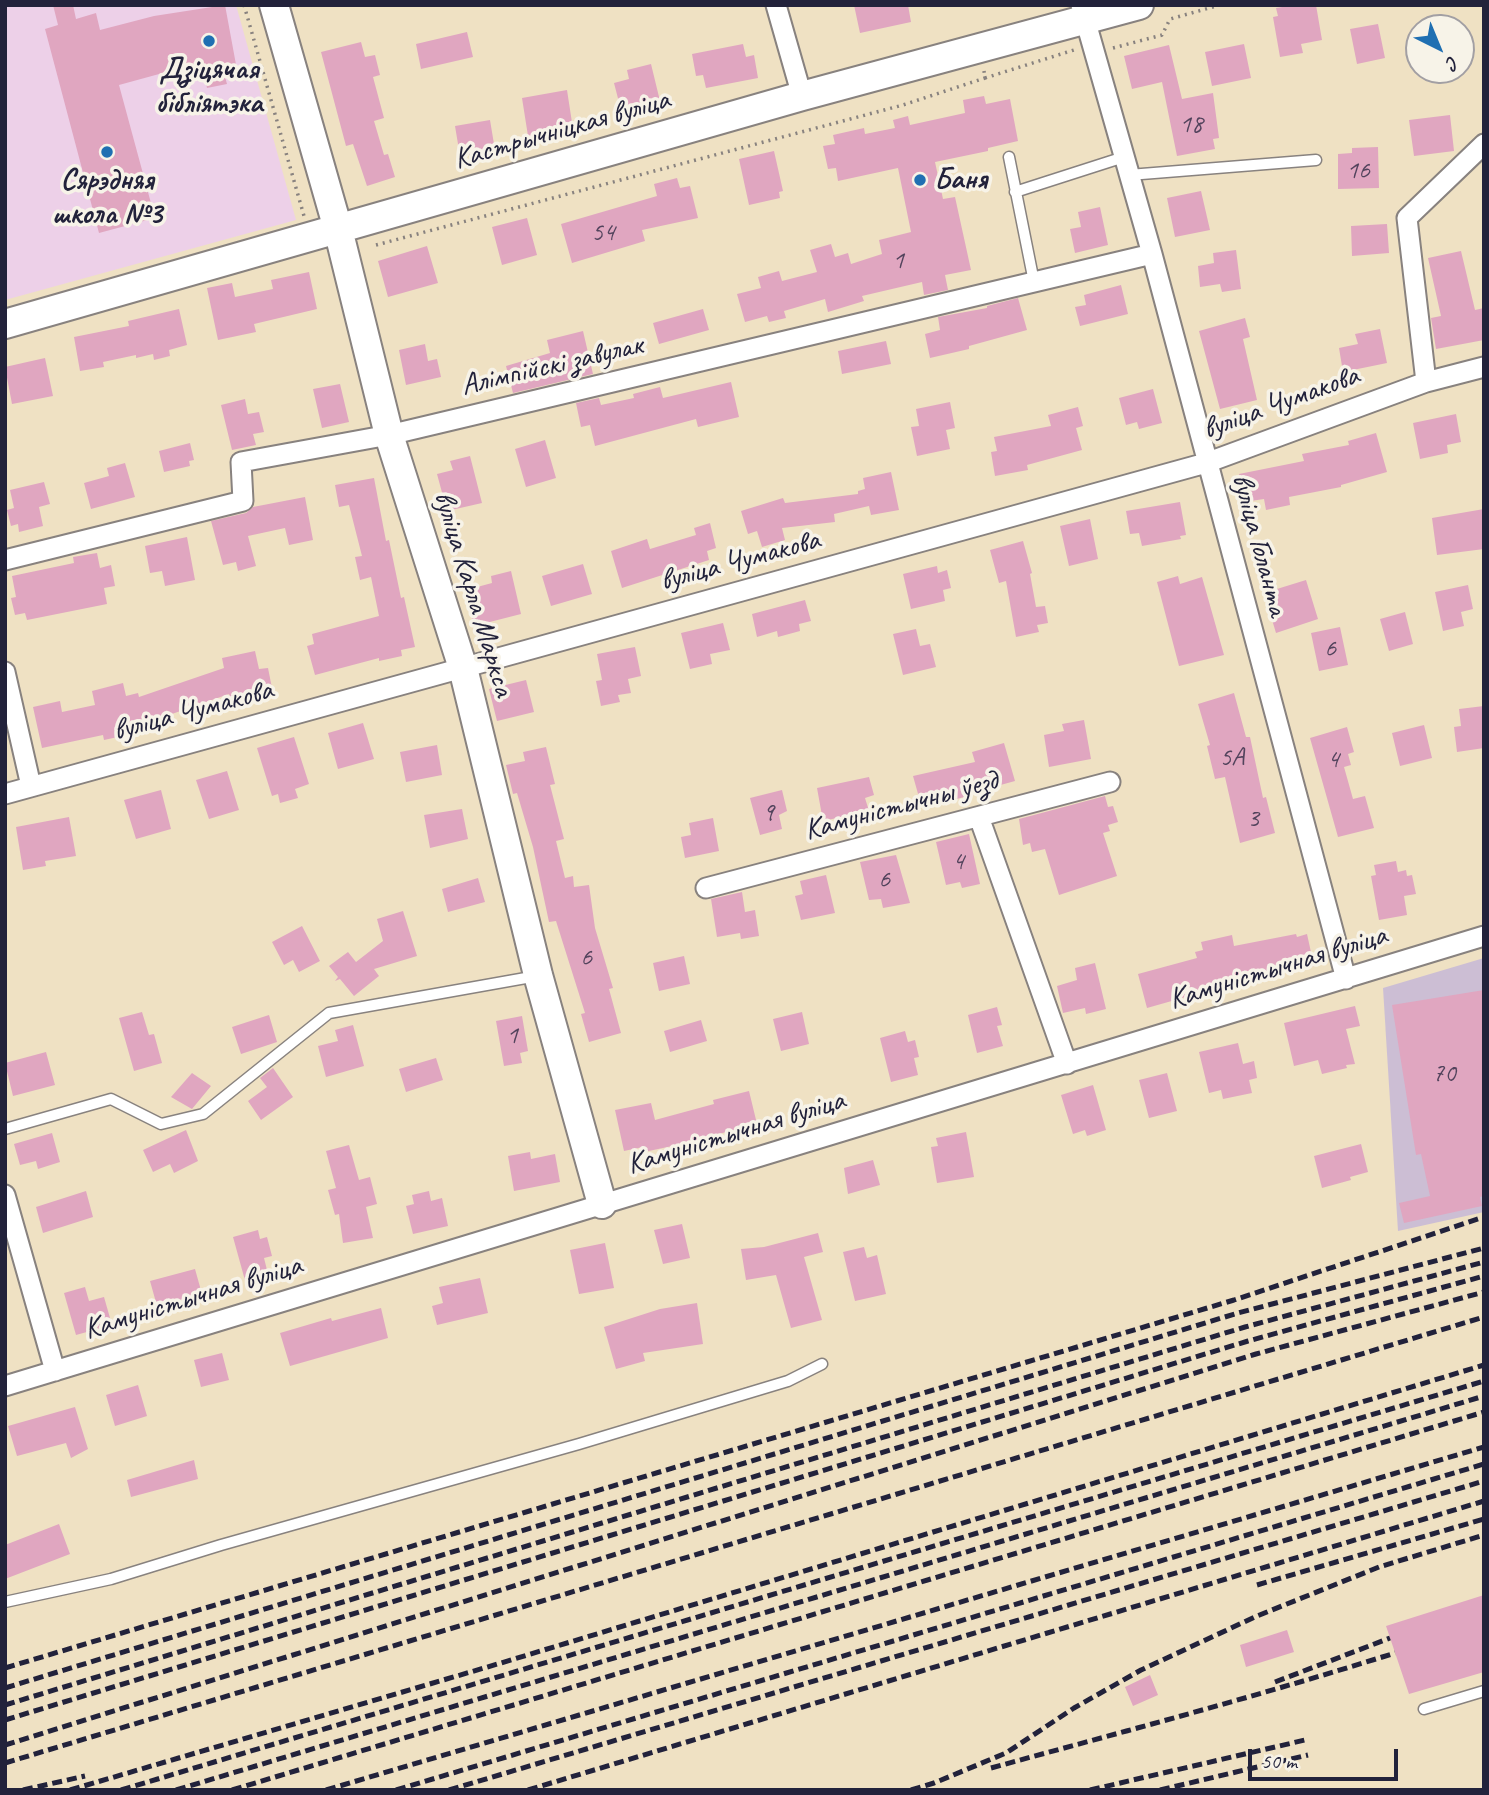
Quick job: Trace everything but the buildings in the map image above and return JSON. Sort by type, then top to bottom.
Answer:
[{"type":"street","name":"вуліца Карла Маркса","points":[[274,5],[338,229],[389,435],[463,668],[538,975],[602,1204]]},
{"type":"street","points":[[776,5],[802,96]]},
{"type":"street","name":"Кастрычніцкая вуліца","points":[[5,324],[979,48],[1082,12],[1139,5]]},
{"type":"street","name":"вуліца Голанта","points":[[1082,12],[1152,254],[1346,979]]},
{"type":"street","points":[[1426,382],[1407,218],[1484,144]]},
{"type":"street","name":"Алімпійскі завулак","points":[[5,560],[243,501],[241,462],[389,435],[1152,254]]},
{"type":"street","name":"вуліца Чумакова","points":[[5,794],[1206,463],[1426,382],[1484,367]]},
{"type":"street","points":[[5,672],[31,786]]},
{"type":"street","name":"Камуністычны ўезд","points":[[706,888],[1110,782]]},
{"type":"street","points":[[979,817],[1067,1065]]},
{"type":"street","name":"Камуністычная вуліца","points":[[5,1386],[1484,936]]},
{"type":"street","points":[[5,1195],[55,1371]]},
{"type":"lane","points":[[1009,157],[1034,282]]},
{"type":"lane","points":[[1015,192],[1127,166],[1316,160]]},
{"type":"lane","points":[[5,1129],[111,1099],[161,1124],[203,1114],[329,1013],[538,975]]},
{"type":"lane","points":[[5,1602],[111,1579],[221,1545],[579,1444],[788,1381],[822,1364]]},
{"type":"lane","points":[[1424,1709],[1484,1691]]},
{"type":"path","points":[[244,5],[310,237]]},
{"type":"path","points":[[376,245],[903,105],[985,78],[979,48]]},
{"type":"shaded area","points":[[5,5],[236,5],[296,220],[5,300]]},
{"type":"shaded area","points":[[1484,958],[1484,1212],[1398,1231],[1383,988]]},
{"type":"railway","points":[[5,1668],[1234,1300],[1484,1217]]},
{"type":"railway","points":[[5,1688],[1238,1313],[1484,1248]]},
{"type":"railway","points":[[5,1705],[1245,1327],[1484,1262]]},
{"type":"railway","points":[[5,1720],[1248,1341],[1484,1276]]},
{"type":"railway","points":[[5,1745],[1256,1354],[1484,1292]]},
{"type":"railway","points":[[5,1763],[1484,1317]]},
{"type":"railway","points":[[70,1790],[501,1663],[1484,1365]]},
{"type":"railway","points":[[121,1790],[1484,1381]]},
{"type":"railway","points":[[176,1790],[1484,1396]]},
{"type":"railway","points":[[232,1790],[1484,1412]]},
{"type":"railway","points":[[326,1790],[1484,1447]]},
{"type":"railway","points":[[396,1790],[1484,1464]]},
{"type":"railway","points":[[449,1790],[1484,1481]]},
{"type":"railway","points":[[528,1790],[1484,1501]]},
{"type":"railway","points":[[1257,1585],[1484,1519]]},
{"type":"railway","points":[[911,1790],[1006,1753],[1074,1708],[1141,1670],[1257,1616],[1379,1567],[1484,1535]]},
{"type":"railway","points":[[1275,1682],[1390,1638]]},
{"type":"railway","points":[[991,1768],[1395,1653]]},
{"type":"railway","points":[[1090,1790],[1305,1740]]},
{"type":"railway","points":[[1160,1790],[1308,1755]]},
{"type":"railway","points":[[23,1790],[85,1776]]},
{"type":"place","name":"Дзіцячая бібліятэка","points":[[209,41]]},
{"type":"place","name":"Сярэдняя школа №3","points":[[107,152]]},
{"type":"place","name":"Баня","points":[[920,180]]}]
